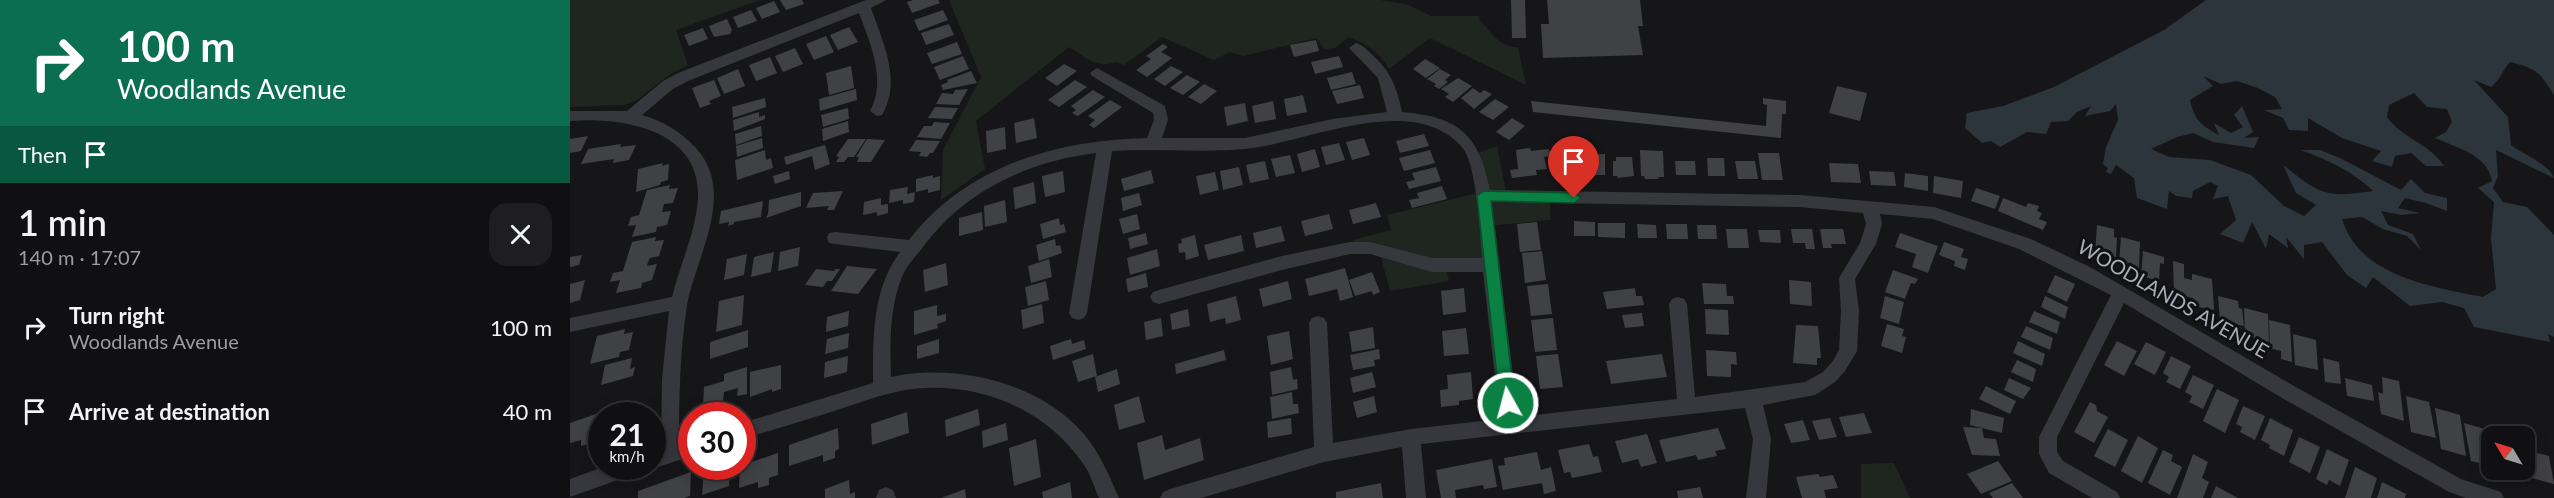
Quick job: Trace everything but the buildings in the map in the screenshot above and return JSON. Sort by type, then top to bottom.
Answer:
[{"type":"street","points":[[630,117],[668,85],[683,77],[879,0]]},
{"type":"street","points":[[864,6],[885,74],[882,106],[877,111]]},
{"type":"street","points":[[1356,48],[1375,64],[1387,79],[1395,116]]},
{"type":"street","points":[[1097,74],[1160,110],[1161,120],[1153,144]]},
{"type":"street","points":[[570,116],[630,117],[659,128],[680,141],[695,158],[704,174],[707,196],[680,302],[670,360],[666,403]]},
{"type":"street","points":[[882,388],[883,321],[895,274],[924,231],[956,203],[991,179],[1034,160],[1070,151],[1106,146],[1153,144],[1248,144],[1369,118],[1395,116],[1427,119],[1444,126],[1467,143],[1471,149],[1484,196],[1510,425]]},
{"type":"street","points":[[1078,314],[1106,146]]},
{"type":"street","name":"WOODLANDS AVENUE","points":[[1484,196],[1800,201],[1934,213],[2025,244],[2121,292],[2288,392],[2456,486],[2494,498]]},
{"type":"street","points":[[1170,498],[1324,453],[1411,436],[1752,399],[1809,389],[1829,377],[1848,351],[1850,311],[1847,278],[1868,244],[1874,224],[1870,208]]},
{"type":"street","points":[[835,238],[913,247]]},
{"type":"street","points":[[1160,297],[1197,277],[1350,248],[1370,248],[1446,267],[1491,265]]},
{"type":"street","points":[[2110,498],[2056,467],[2048,454],[2048,437],[2121,292]]},
{"type":"street","points":[[570,325],[680,302]]},
{"type":"street","points":[[1678,304],[1687,405]]},
{"type":"street","points":[[1318,323],[1324,453]]},
{"type":"street","points":[[756,427],[907,382],[961,383],[1011,393],[1058,420],[1074,436],[1092,461],[1108,498]]},
{"type":"street","points":[[1752,399],[1762,439],[1756,498]]},
{"type":"street","points":[[1411,436],[1416,498]]},
{"type":"street","points":[[570,488],[593,480]]},
{"type":"shaded area","points":[[570,0],[760,0],[676,30],[688,65],[669,75],[637,100],[625,105],[570,107]]},
{"type":"shaded area","points":[[949,0],[1380,0],[1406,4],[1431,16],[1480,16],[1479,19],[1496,38],[1506,45],[1518,47],[1526,85],[1430,38],[1389,69],[1372,49],[1349,37],[1335,48],[1324,49],[1317,38],[1243,56],[1230,52],[1214,60],[1162,37],[1124,65],[1116,62],[1097,63],[1069,47],[976,121],[985,169],[941,200],[943,150],[981,77]]},
{"type":"shaded area","points":[[2206,0],[2554,0],[2554,95],[2537,72],[2510,62],[2491,87],[2474,80],[2508,117],[2511,145],[2542,164],[2554,178],[2496,150],[2498,176],[2493,188],[2503,202],[2527,207],[2554,235],[2554,337],[2548,334],[2550,342],[2474,327],[2464,308],[2442,302],[2410,306],[2373,277],[2366,288],[2347,275],[2322,242],[2304,245],[2304,259],[2286,237],[2288,248],[2269,234],[2266,249],[2252,222],[2243,243],[2220,234],[2236,220],[2228,196],[2213,199],[2218,186],[2210,182],[2193,191],[2192,198],[2176,196],[2169,191],[2167,209],[2137,198],[2134,178],[2116,165],[2111,174],[2106,172],[2108,168],[2103,164],[2106,147],[2118,120],[2116,104],[2110,111],[2085,116],[2091,106],[2077,112],[2068,121],[2051,122],[2046,134],[2027,132],[2000,147],[1991,141],[1982,143],[1965,128],[1967,113],[2003,106],[2054,87],[2164,30]],"holes":[[[2203,76],[2221,84],[2237,81],[2258,88],[2275,97],[2282,109],[2264,110],[2283,118],[2289,130],[2308,131],[2308,118],[2342,138],[2381,151],[2372,161],[2392,167],[2395,156],[2411,153],[2426,166],[2444,166],[2431,152],[2393,124],[2387,117],[2389,105],[2414,93],[2427,107],[2447,109],[2452,122],[2446,132],[2435,138],[2478,158],[2489,172],[2492,181],[2478,188],[2494,202],[2491,238],[2496,289],[2483,297],[2442,289],[2400,276],[2364,254],[2351,238],[2342,219],[2362,217],[2383,229],[2407,236],[2421,250],[2413,234],[2388,225],[2381,211],[2401,215],[2420,213],[2398,208],[2405,198],[2447,211],[2447,198],[2425,193],[2411,179],[2401,190],[2320,150],[2300,150],[2339,166],[2357,177],[2373,191],[2344,194],[2324,192],[2306,183],[2283,165],[2296,193],[2316,205],[2304,216],[2284,206],[2251,175],[2210,160],[2169,157],[2151,149],[2177,137],[2193,133],[2213,142],[2254,148],[2259,137],[2244,138],[2253,132],[2242,106],[2234,115],[2243,127],[2231,133],[2214,123],[2219,135],[2203,125],[2194,113],[2190,100],[2213,86]]]},
{"type":"shaded area","points":[[1497,146],[1507,197],[1550,198],[1550,220],[1487,226],[1491,265],[1446,267],[1449,281],[1390,291],[1379,250],[1350,248],[1353,240],[1391,230],[1387,215],[1482,192],[1473,155]]},
{"type":"shaded area","points":[[1894,463],[1910,498],[1861,498],[1861,464]]},
{"type":"route","points":[[1508,403],[1484,196],[1574,198]]}]
